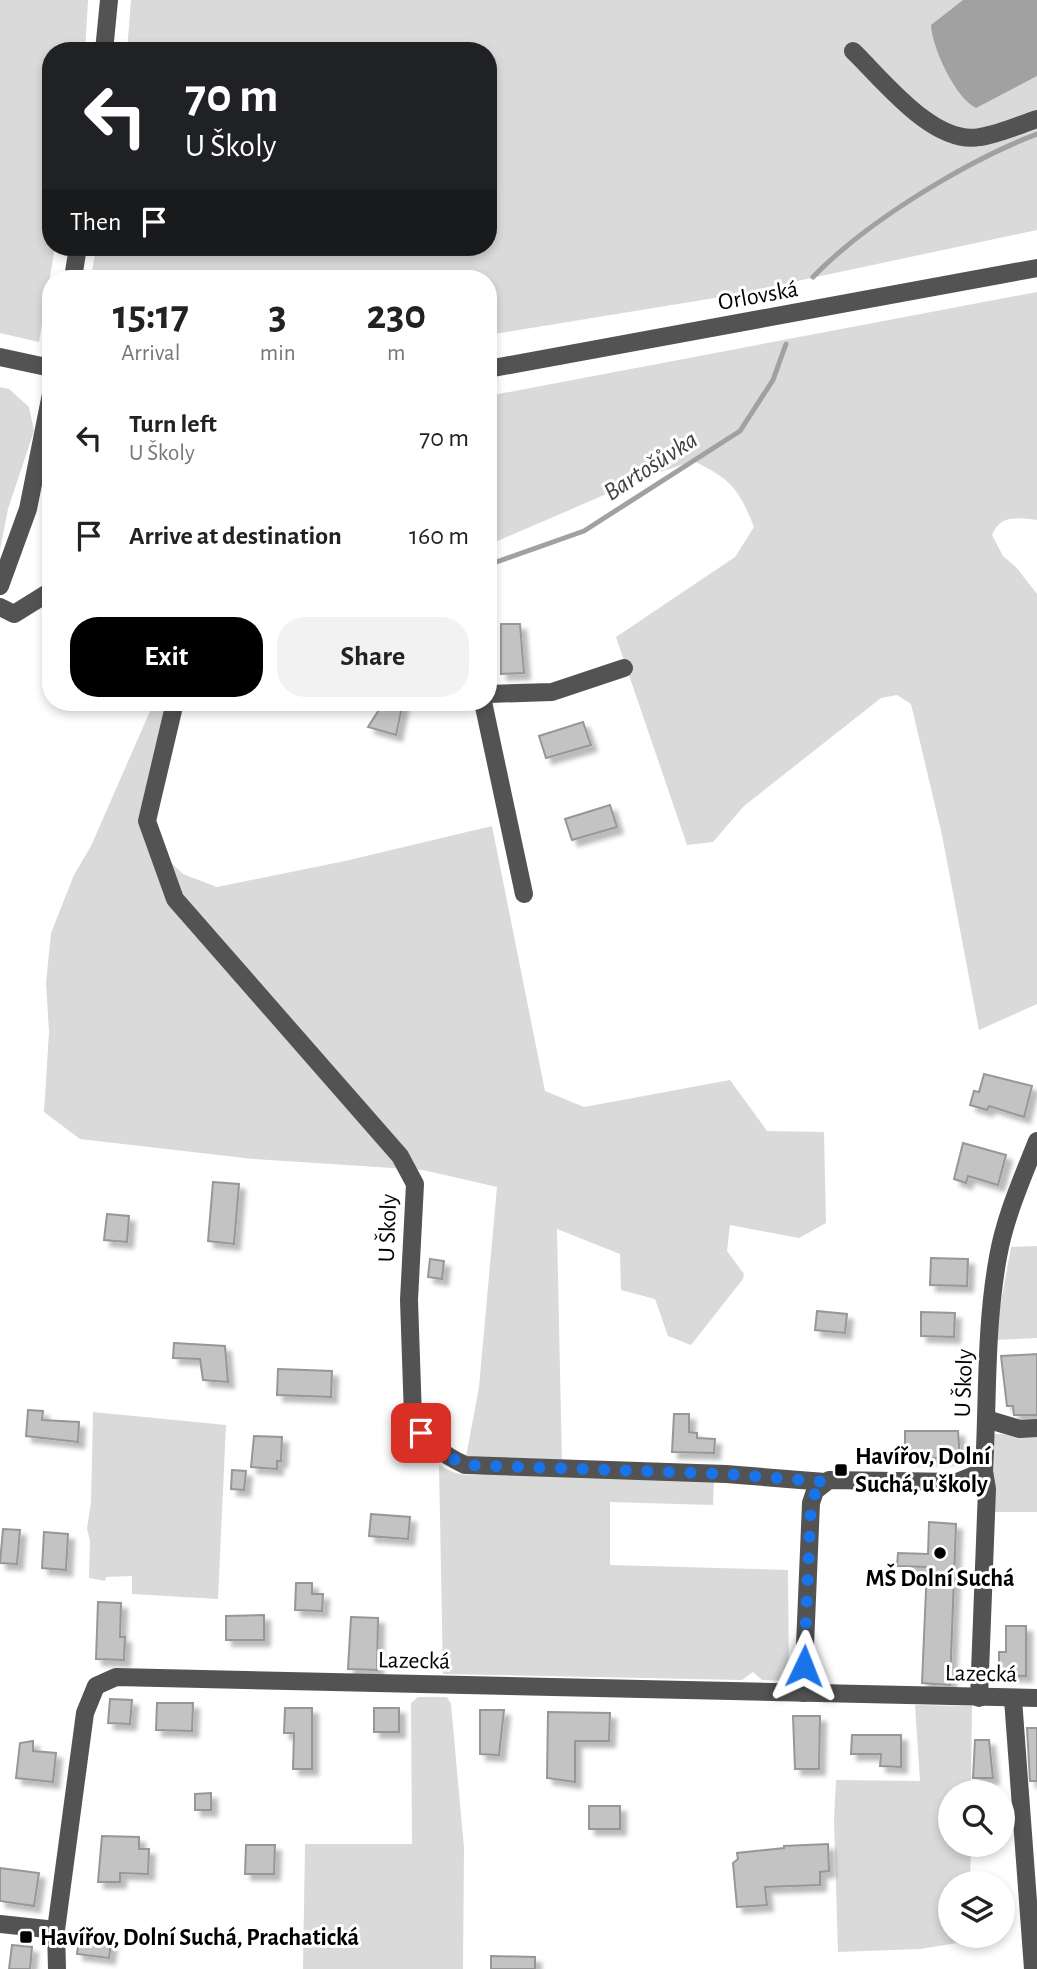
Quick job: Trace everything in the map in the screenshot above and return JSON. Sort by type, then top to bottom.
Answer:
[{"type":"street","points":[[105,42],[109,0]]},
{"type":"street","points":[[853,51],[918,113],[949,136],[978,138],[1037,119]]},
{"type":"street","name":"Orlovská","points":[[497,367],[1037,268]]},
{"type":"street","points":[[0,357],[42,366]]},
{"type":"street","points":[[0,586],[28,509],[42,439]]},
{"type":"street","points":[[0,607],[14,614],[42,597]]},
{"type":"street","points":[[497,694],[552,692],[624,668]]},
{"type":"street","name":"U Školy","points":[[173,711],[147,821],[175,898],[401,1156],[415,1185],[409,1300],[413,1417],[421,1433],[438,1451],[465,1465],[726,1474],[825,1482],[957,1482],[984,1471],[988,1347],[998,1255],[1012,1204],[1037,1141]]},
{"type":"street","points":[[485,711],[524,894]]},
{"type":"street","points":[[986,1419],[1020,1429],[1037,1428]]},
{"type":"street","points":[[979,1698],[987,1489],[984,1471]]},
{"type":"street","points":[[803,1693],[811,1503],[816,1491],[825,1482]]},
{"type":"street","name":"Lazecká","points":[[57,1969],[55,1930],[85,1713],[96,1686],[116,1677],[1037,1699]]},
{"type":"street","points":[[1013,1699],[1033,1960]]},
{"type":"street","points":[[0,1924],[55,1930]]},
{"type":"shaded area","points":[[0,0],[88,0],[86,42],[42,42],[42,256],[53,256],[51,270],[42,270],[42,324],[39,342],[0,333]]},
{"type":"shaded area","points":[[131,0],[1037,0],[1037,230],[727,296],[497,334],[497,270],[92,270],[95,256],[497,256],[497,42],[128,42]]},
{"type":"shaded area","points":[[963,0],[1037,0],[1037,76],[976,108],[968,103],[953,84],[932,35],[931,25]]},
{"type":"shaded area","points":[[1037,292],[1037,520],[1005,520],[992,535],[1003,556],[1016,567],[1037,594],[1037,1004],[979,1030],[942,835],[911,704],[897,695],[881,698],[744,806],[713,842],[687,845],[616,637],[735,557],[754,527],[749,514],[738,494],[725,479],[693,461],[646,477],[497,541],[497,394]]},
{"type":"shaded area","points":[[0,387],[9,389],[29,407],[34,431],[8,509],[0,550]]},
{"type":"shaded area","points":[[150,711],[169,711],[142,819],[163,855],[183,874],[217,887],[345,861],[492,826],[545,1091],[584,1107],[730,1080],[767,1131],[824,1132],[826,1223],[799,1238],[730,1225],[727,1251],[744,1274],[743,1279],[691,1345],[668,1336],[655,1299],[621,1290],[620,1254],[557,1229],[562,1462],[465,1462],[479,1387],[497,1187],[423,1170],[253,1159],[80,1139],[44,1112],[49,1032],[46,983],[51,933],[74,875],[91,846]]},
{"type":"shaded area","points":[[1037,1246],[1037,1338],[994,1340],[1011,1247]]},
{"type":"shaded area","points":[[93,1412],[226,1425],[218,1599],[132,1594],[132,1576],[106,1577],[105,1581],[89,1578],[90,1541],[87,1528],[91,1503]]},
{"type":"shaded area","points":[[992,1434],[1037,1435],[1037,1512],[992,1512]]},
{"type":"shaded area","points":[[439,1465],[468,1475],[499,1471],[714,1480],[713,1505],[610,1502],[610,1565],[788,1570],[789,1681],[762,1680],[753,1672],[742,1680],[443,1674]]},
{"type":"shaded area","points":[[418,1697],[447,1697],[451,1704],[464,1848],[463,1969],[303,1969],[305,1844],[412,1844],[411,1703]]},
{"type":"shaded area","points":[[915,1705],[972,1706],[971,1780],[938,1780],[938,1857],[971,1857],[970,1871],[938,1871],[938,1946],[838,1952],[834,1819],[836,1780],[920,1781]]},
{"type":"building","points":[[501,624],[520,624],[524,673],[501,674]]},
{"type":"building","points":[[378,711],[401,711],[396,735],[368,727]]},
{"type":"building","points":[[583,722],[591,745],[546,758],[539,736]]},
{"type":"building","points":[[610,805],[617,827],[572,840],[565,819]]},
{"type":"building","points":[[984,1074],[1032,1086],[1024,1117],[989,1106],[987,1110],[970,1105],[974,1091],[979,1092]]},
{"type":"building","points":[[963,1143],[1006,1155],[998,1185],[968,1176],[966,1183],[954,1179]]},
{"type":"building","points":[[213,1182],[239,1184],[234,1244],[208,1241]]},
{"type":"building","points":[[107,1214],[129,1216],[127,1242],[104,1240]]},
{"type":"building","points":[[931,1258],[968,1259],[967,1286],[930,1285]]},
{"type":"building","points":[[430,1259],[444,1261],[442,1279],[428,1277]]},
{"type":"building","points":[[817,1311],[847,1314],[845,1333],[815,1330]]},
{"type":"building","points":[[921,1312],[955,1313],[954,1337],[921,1336]]},
{"type":"building","points":[[174,1343],[225,1346],[228,1382],[203,1380],[200,1359],[173,1358]]},
{"type":"building","points":[[1037,1354],[1037,1415],[1014,1415],[1013,1406],[1007,1406],[1001,1356]]},
{"type":"building","points":[[278,1369],[332,1371],[331,1397],[277,1395]]},
{"type":"building","points":[[28,1410],[43,1411],[42,1420],[79,1422],[78,1442],[26,1436]]},
{"type":"building","points":[[674,1414],[689,1414],[689,1432],[697,1433],[697,1438],[715,1439],[714,1453],[672,1452]]},
{"type":"building","points":[[905,1431],[958,1431],[960,1458],[905,1458]]},
{"type":"building","points":[[254,1436],[282,1437],[281,1461],[277,1461],[277,1469],[251,1467]]},
{"type":"building","points":[[232,1470],[246,1471],[244,1490],[231,1489]]},
{"type":"building","points":[[371,1514],[410,1517],[408,1539],[369,1536]]},
{"type":"building","points":[[929,1522],[956,1524],[950,1685],[922,1683],[927,1567],[897,1566],[898,1553],[928,1554]]},
{"type":"building","points":[[3,1529],[20,1530],[17,1564],[0,1563]]},
{"type":"building","points":[[44,1532],[68,1534],[66,1570],[42,1568]]},
{"type":"building","points":[[296,1583],[312,1583],[312,1594],[323,1594],[322,1611],[295,1610]]},
{"type":"building","points":[[98,1602],[121,1603],[120,1637],[125,1637],[124,1660],[96,1659]]},
{"type":"building","points":[[264,1615],[264,1640],[226,1640],[226,1616]]},
{"type":"building","points":[[351,1617],[378,1618],[377,1670],[348,1669]]},
{"type":"building","points":[[1006,1626],[1026,1626],[1026,1676],[999,1675],[999,1652],[1006,1652]]},
{"type":"building","points":[[110,1699],[132,1700],[130,1724],[108,1723]]},
{"type":"building","points":[[157,1703],[193,1703],[192,1731],[156,1730]]},
{"type":"building","points":[[285,1708],[312,1708],[312,1769],[293,1769],[294,1733],[284,1733]]},
{"type":"building","points":[[374,1708],[399,1708],[399,1732],[374,1732]]},
{"type":"building","points":[[480,1710],[504,1710],[499,1755],[480,1754]]},
{"type":"building","points":[[548,1712],[610,1713],[609,1741],[575,1741],[575,1782],[547,1778]]},
{"type":"building","points":[[793,1716],[820,1716],[819,1769],[795,1769]]},
{"type":"building","points":[[1027,1728],[1037,1728],[1037,1781],[1030,1781]]},
{"type":"building","points":[[852,1735],[901,1735],[901,1767],[880,1766],[881,1754],[851,1754]]},
{"type":"building","points":[[975,1740],[989,1740],[993,1778],[973,1778]]},
{"type":"building","points":[[33,1741],[33,1751],[56,1753],[53,1782],[16,1778],[20,1743]]},
{"type":"building","points":[[211,1793],[211,1810],[195,1810],[195,1794]]},
{"type":"building","points":[[589,1806],[620,1806],[620,1829],[589,1829]]},
{"type":"building","points":[[102,1836],[139,1837],[139,1849],[149,1849],[148,1874],[120,1873],[120,1882],[98,1882]]},
{"type":"building","points":[[828,1844],[829,1871],[820,1872],[820,1885],[765,1887],[767,1905],[737,1907],[733,1863],[738,1859],[737,1853],[784,1846]]},
{"type":"building","points":[[246,1845],[275,1845],[274,1874],[245,1874]]},
{"type":"building","points":[[0,1868],[39,1873],[34,1906],[0,1901]]},
{"type":"building","points":[[79,1939],[111,1943],[109,1958],[77,1954]]},
{"type":"building","points":[[12,1945],[32,1947],[30,1969],[9,1969]]},
{"type":"building","points":[[491,1956],[535,1957],[535,1969],[491,1969]]},
{"type":"waterway","name":"Bartošůvka","points":[[813,277],[860,235],[918,195],[979,160],[1037,134]]},
{"type":"waterway","name":"Bartošůvka","points":[[497,562],[584,531],[740,431],[773,380],[786,344]]},
{"type":"place","name":"Havířov, Dolní Suchá, u školy","points":[[841,1470]]},
{"type":"place","name":"MŠ Dolní Suchá","points":[[940,1553]]},
{"type":"place","name":"Havířov, Dolní Suchá, Prachatická","points":[[26,1937]]},
{"type":"route","points":[[421,1433],[438,1451],[465,1465],[499,1464],[726,1474],[825,1482],[816,1491],[811,1503],[804,1666]]}]
